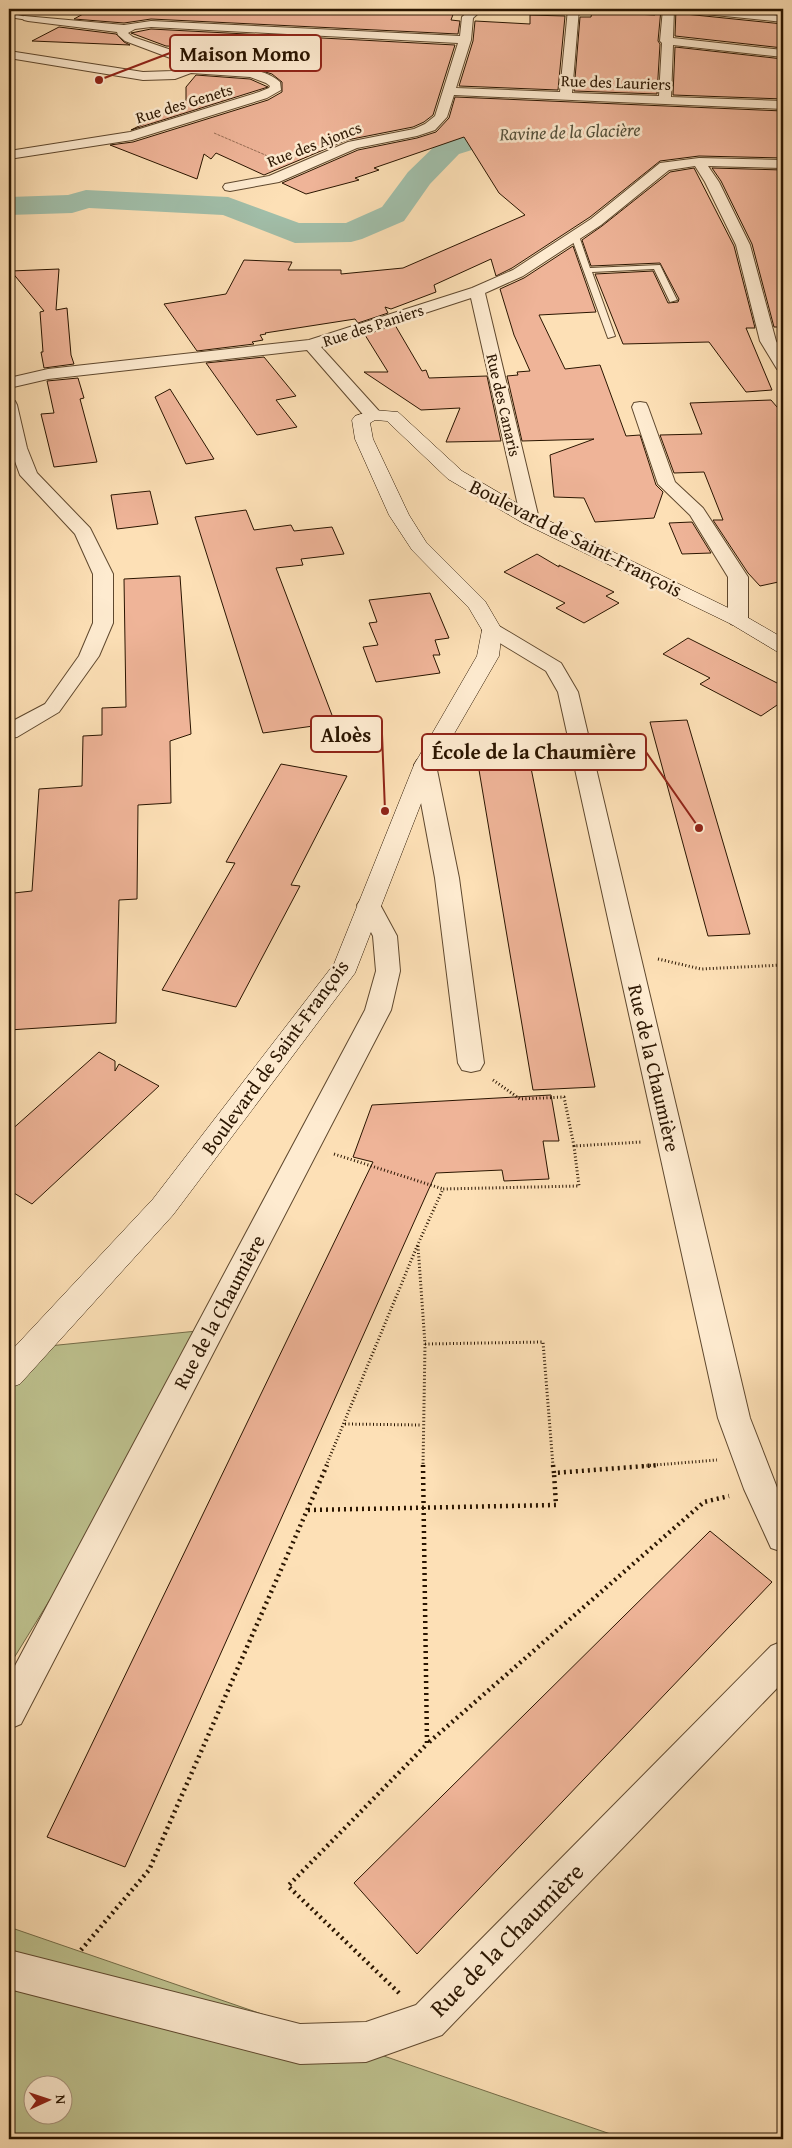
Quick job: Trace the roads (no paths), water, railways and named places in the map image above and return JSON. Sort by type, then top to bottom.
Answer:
[{"type":"main road","name":"Boulevard de Saint-François","points":[[373,415],[392,416],[455,475],[530,519],[738,620],[783,647]]},
{"type":"main road","points":[[373,415],[361,420],[364,438],[399,515],[419,546],[478,605],[492,630]]},
{"type":"main road","name":"Boulevard de Saint-François","points":[[9,1374],[163,1207],[346,967],[425,764],[488,656],[492,630]]},
{"type":"street","points":[[476,9],[488,9]]},
{"type":"street","name":"Rue des Ajoncs","points":[[230,186],[274,180],[354,145],[417,132],[430,127],[440,117],[465,40],[468,17],[476,9]]},
{"type":"street","points":[[566,96],[574,9]]},
{"type":"street","points":[[665,100],[666,41],[670,9]]},
{"type":"street","points":[[685,9],[783,19]]},
{"type":"street","points":[[28,18],[125,29],[151,24],[465,40]]},
{"type":"street","points":[[9,56],[143,76],[175,75],[190,69],[191,63],[184,59],[129,39],[122,33],[125,29]]},
{"type":"street","points":[[666,41],[783,54]]},
{"type":"street","name":"Rue des Genets","points":[[10,154],[83,145],[132,136],[275,90],[276,85],[274,81],[267,78],[248,74],[190,69]]},
{"type":"street","name":"Rue des Lauriers","points":[[448,91],[665,100],[780,102]]},
{"type":"street","points":[[699,162],[712,182],[743,245],[768,341],[783,366]]},
{"type":"street","name":"Rue des Paniers","points":[[9,383],[48,374],[312,345],[478,292],[518,273],[596,222],[665,166],[699,162],[783,164]]},
{"type":"street","name":"Rue des Canaris","points":[[478,292],[530,519]]},
{"type":"street","points":[[312,345],[373,415]]},
{"type":"street","points":[[9,405],[18,448],[30,475],[83,532],[102,574],[103,622],[89,656],[52,708],[9,732]]},
{"type":"street","points":[[640,407],[667,484],[697,512],[738,577],[738,620]]},
{"type":"street","points":[[9,476],[30,475]]},
{"type":"street","name":"Rue de la Chaumière","points":[[492,630],[554,667],[568,692],[734,1418],[760,1489],[783,1537]]},
{"type":"street","points":[[425,764],[446,878],[471,1063]]},
{"type":"street","name":"Rue de la Chaumière","points":[[9,1712],[378,1010],[388,971],[385,936],[369,905]]},
{"type":"street","name":"Rue de la Chaumière","points":[[9,1970],[300,2044],[366,2042],[428,2021],[783,1658]]},
{"type":"lane","points":[[9,15],[28,18]]},
{"type":"lane","points":[[575,236],[611,336]]},
{"type":"lane","points":[[587,270],[657,267],[673,300]]},
{"type":"waterway","name":"Ravine de la Glacière","points":[[9,206],[72,204],[86,199],[228,206],[295,233],[351,232],[393,214],[419,178],[449,148],[505,131],[545,129]]},
{"type":"place","name":"Maison Momo","points":[[99,80]]},
{"type":"place","name":"Aloès","points":[[385,811]]},
{"type":"place","name":"École de la Chaumière","points":[[699,828]]}]
